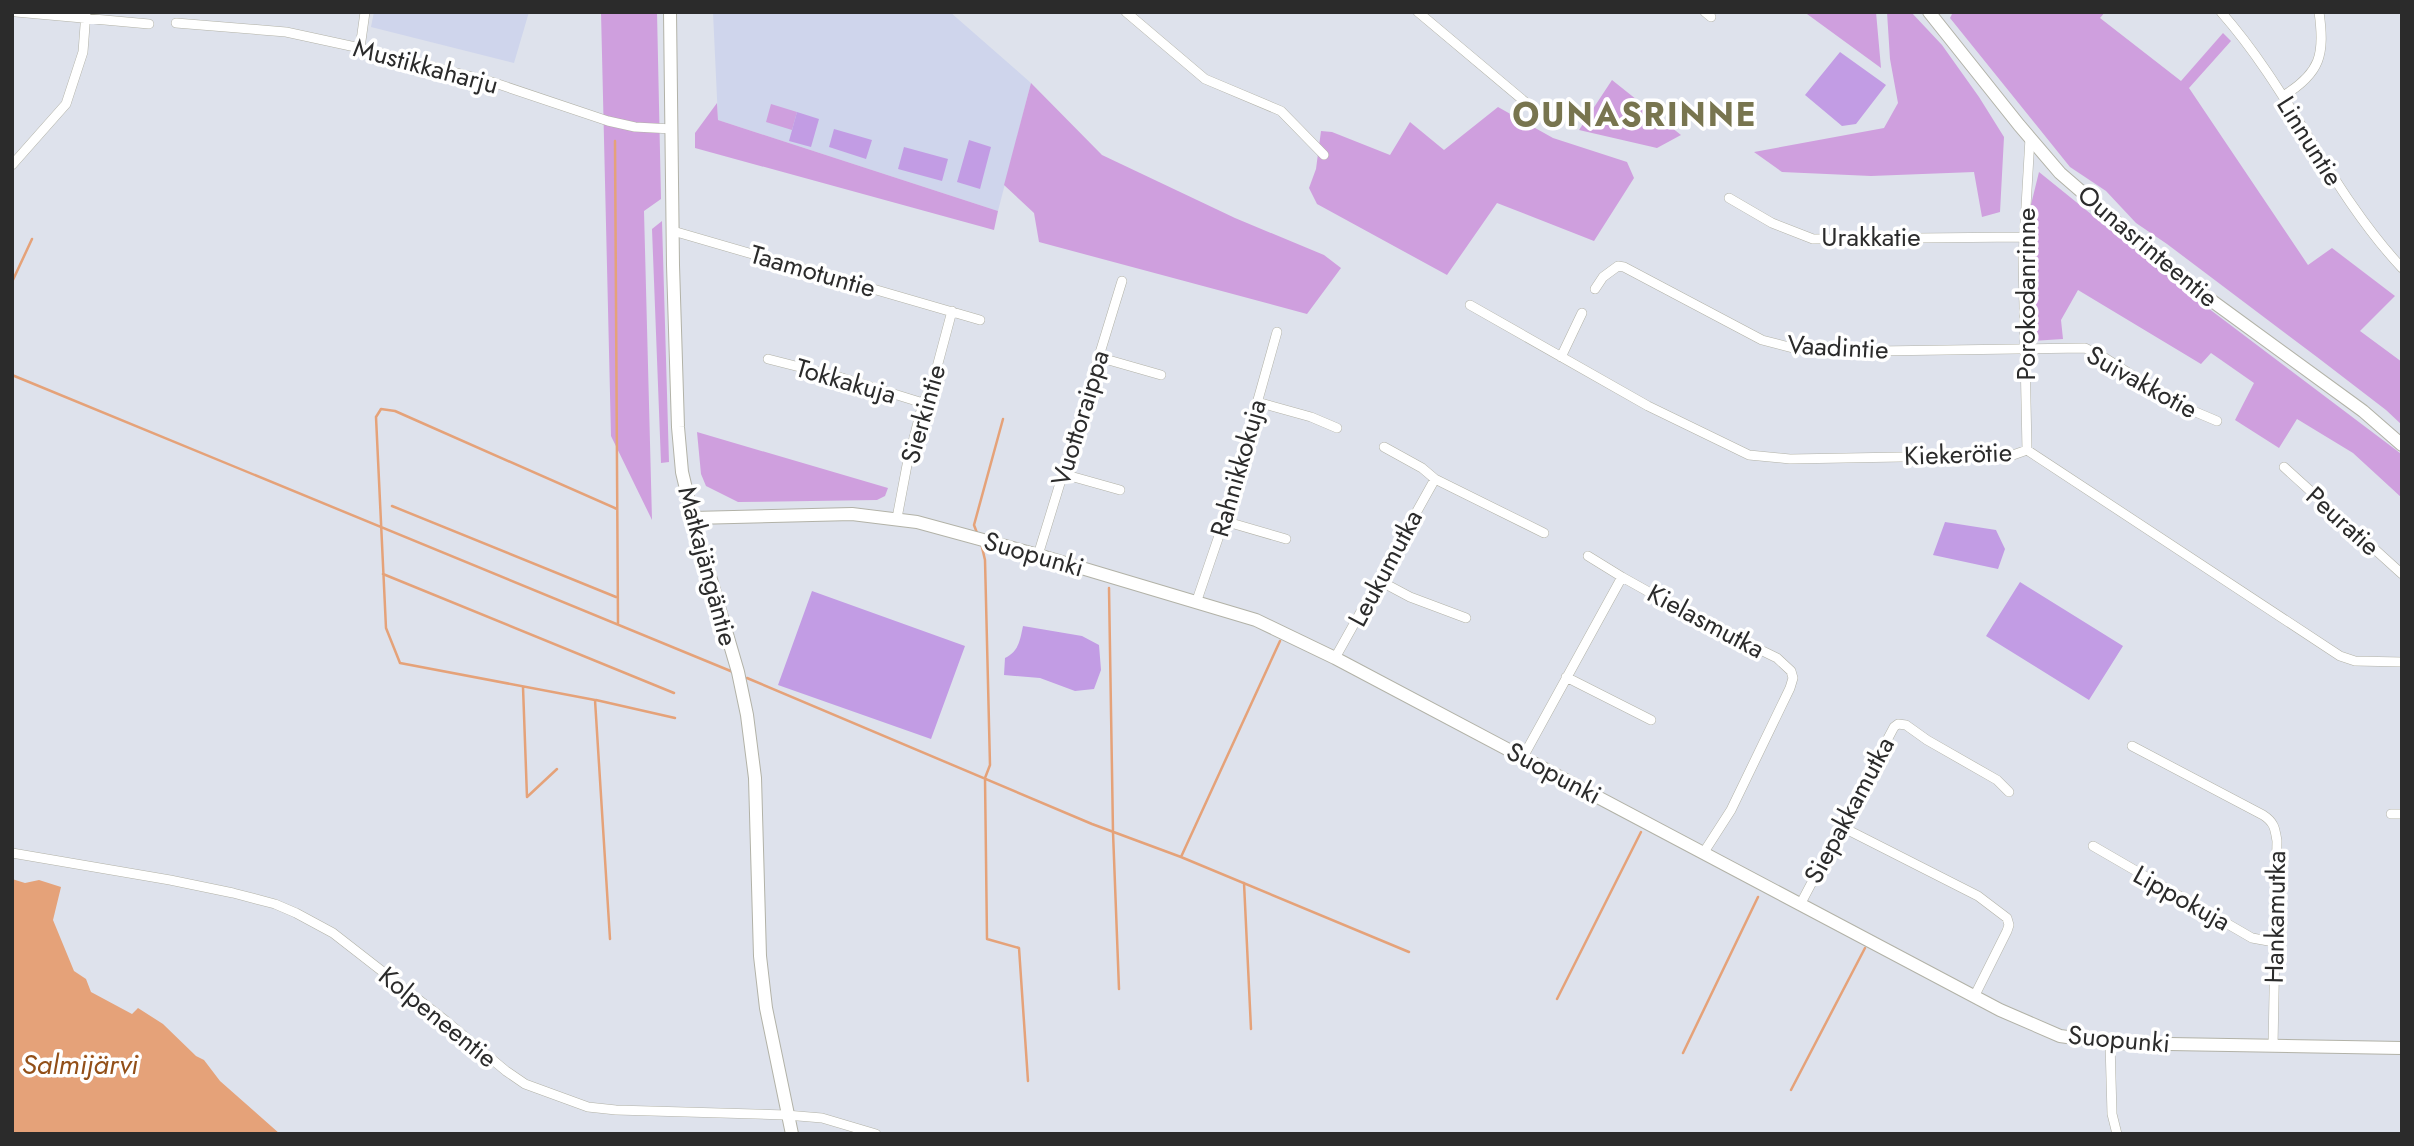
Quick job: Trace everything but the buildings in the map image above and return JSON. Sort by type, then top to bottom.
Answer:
[{"type":"street","points":[[16,12],[86,16],[149,24]]},
{"type":"street","points":[[360,48],[365,12]]},
{"type":"street","name":"Matkajängäntie","points":[[670,12],[678,427],[682,472],[735,662],[747,715],[755,778],[760,956],[766,1008],[792,1134]]},
{"type":"street","points":[[1126,12],[1205,79],[1280,111],[1324,155]]},
{"type":"street","points":[[1418,12],[1544,117]]},
{"type":"street","name":"Ounasrinteentie","points":[[1929,12],[2060,173],[2182,279],[2363,411],[2402,445]]},
{"type":"street","name":"Linnuntie","points":[[2221,12],[2239,32],[2283,96],[2354,210],[2401,265]]},
{"type":"street","points":[[2283,96],[2302,83],[2318,64],[2323,44],[2319,12]]},
{"type":"street","points":[[12,165],[66,104],[83,52],[86,16]]},
{"type":"street","name":"Mustikkaharju","points":[[176,23],[286,32],[492,82],[607,121],[635,127],[672,129]]},
{"type":"street","name":"Porokodanrinne","points":[[2026,450],[2024,237],[2030,138]]},
{"type":"street","name":"Urakkatie","points":[[1729,198],[1772,223],[1813,239],[2024,237]]},
{"type":"street","name":"Taamotuntie","points":[[673,231],[981,320]]},
{"type":"street","name":"Vaadintie","points":[[1595,289],[1610,270],[1618,266],[1624,267],[1762,340],[1808,352],[2025,348]]},
{"type":"street","name":"Vuottoraippa","points":[[1038,555],[1122,281]]},
{"type":"street","name":"Kiekerötie","points":[[1470,305],[1648,406],[1738,452],[1760,458],[2013,455],[2026,450],[2340,656],[2355,661],[2402,662]]},
{"type":"street","name":"Sierkintie","points":[[897,518],[923,403],[933,382],[952,311]]},
{"type":"street","points":[[1561,357],[1582,313]]},
{"type":"street","name":"Rahnikkokuja","points":[[1196,603],[1224,521],[1277,332]]},
{"type":"street","name":"Suivakkotie","points":[[2025,348],[2077,347],[2093,351],[2179,405],[2217,421]]},
{"type":"street","points":[[1098,357],[1161,375]]},
{"type":"street","name":"Tokkakuja","points":[[768,359],[923,403]]},
{"type":"street","points":[[1257,402],[1311,417],[1338,428]]},
{"type":"street","name":"Leukumutka","points":[[1384,447],[1422,467],[1435,478],[1544,533]]},
{"type":"street","name":"Peuratie","points":[[2284,467],[2402,574]]},
{"type":"street","points":[[1063,474],[1120,490]]},
{"type":"street","name":"Leukumutka","points":[[1335,658],[1435,478]]},
{"type":"street","name":"Suopunki","points":[[693,518],[852,514],[897,518],[1038,555],[1256,620],[1335,658],[2034,1026],[2060,1036],[2110,1044],[2402,1048]]},
{"type":"street","points":[[1224,521],[1286,539]]},
{"type":"street","points":[[1588,556],[1622,577]]},
{"type":"street","name":"Kielasmutka","points":[[1523,757],[1622,577],[1718,631],[1777,659],[1791,671],[1793,678],[1790,688],[1731,810],[1704,852]]},
{"type":"street","points":[[1380,581],[1410,597],[1466,618]]},
{"type":"street","points":[[1566,677],[1651,720]]},
{"type":"street","name":"Siepakkamutka","points":[[1801,903],[1889,735],[1898,724],[1906,726],[1997,780],[2009,792]]},
{"type":"street","name":"Hankamutka","points":[[2132,746],[2271,820],[2277,841],[2273,1046]]},
{"type":"street","points":[[1842,827],[1978,896],[2007,918],[2007,931],[1975,995]]},
{"type":"street","name":"Lippokuja","points":[[2093,846],[2252,938],[2274,942]]},
{"type":"street","name":"Kolpeneentie","points":[[12,853],[233,893],[275,904],[296,913],[332,933],[506,1071],[525,1084],[565,1100],[588,1107],[616,1110],[822,1118],[876,1134]]},
{"type":"street","points":[[2110,1044],[2112,1114],[2117,1134]]},
{"type":"shaded area","points":[[374,12],[529,12],[514,63],[371,27]]},
{"type":"shaded area","points":[[601,12],[657,12],[661,199],[644,211],[652,520],[611,436]]},
{"type":"shaded area","points":[[713,12],[950,12],[1031,83],[998,211],[718,120]]},
{"type":"shaded area","points":[[1876,12],[1881,68],[1807,14]]},
{"type":"shaded area","points":[[1887,12],[1911,12],[1942,45],[2004,137],[2000,212],[1982,217],[1974,172],[1871,176],[1782,172],[1754,152],[1884,128],[1898,103],[1890,59]]},
{"type":"shaded area","points":[[1953,12],[2105,12],[2100,18],[2181,81],[2223,33],[2231,41],[2189,88],[2308,265],[2332,248],[2395,296],[2360,331],[2402,362],[2402,425],[2317,357],[2136,223],[2106,191],[2070,167],[1950,18]]},
{"type":"shaded area","points":[[1840,52],[1886,85],[1856,124],[1842,126],[1805,95]]},
{"type":"shaded area","points":[[1612,80],[1681,135],[1657,148],[1579,130]]},
{"type":"shaded area","points":[[1031,83],[1102,155],[1235,218],[1324,255],[1341,268],[1307,314],[1039,242],[1034,213],[1004,185]]},
{"type":"shaded area","points":[[717,103],[718,120],[998,211],[994,230],[695,148],[695,133]]},
{"type":"shaded area","points":[[771,104],[797,112],[792,130],[766,122]]},
{"type":"shaded area","points":[[1498,107],[1553,138],[1627,162],[1634,178],[1594,241],[1497,203],[1447,275],[1317,204],[1309,188],[1316,169],[1321,131],[1332,132],[1390,155],[1410,122],[1444,150]]},
{"type":"shaded area","points":[[797,112],[819,119],[811,147],[789,141]]},
{"type":"shaded area","points":[[834,129],[872,140],[866,159],[829,147]]},
{"type":"shaded area","points":[[969,140],[991,147],[980,189],[957,182]]},
{"type":"shaded area","points":[[904,147],[948,159],[942,181],[898,169]]},
{"type":"shaded area","points":[[2039,172],[2200,302],[2400,453],[2402,498],[2353,453],[2297,419],[2279,448],[2235,420],[2254,383],[2211,353],[2201,364],[2078,290],[2061,320],[2063,339],[2030,341],[2023,237]]},
{"type":"shaded area","points":[[662,221],[669,462],[661,463],[652,229]]},
{"type":"shaded area","points":[[697,432],[888,488],[885,496],[877,500],[738,502],[706,486],[701,474]]},
{"type":"shaded area","points":[[1945,522],[1996,530],[2005,549],[1998,569],[1933,555]]},
{"type":"shaded area","points":[[2020,582],[2123,646],[2089,700],[1986,636]]},
{"type":"shaded area","points":[[812,591],[965,646],[931,739],[778,685]]},
{"type":"shaded area","points":[[1023,626],[1082,636],[1099,645],[1101,670],[1094,689],[1075,691],[1040,678],[1004,675],[1005,658],[1016,648]]},
{"type":"water","name":"Salmijärvi","points":[[12,879],[25,883],[39,880],[61,887],[53,920],[74,971],[86,979],[91,992],[132,1014],[138,1008],[163,1024],[196,1056],[204,1060],[220,1081],[280,1134],[12,1134]]},
{"type":"waterway","points":[[615,141],[618,624]]},
{"type":"waterway","points":[[12,282],[32,239]]},
{"type":"waterway","points":[[12,375],[733,672]]},
{"type":"waterway","points":[[610,939],[595,700],[400,663],[386,628],[376,417],[381,409],[395,411],[617,509]]},
{"type":"waterway","points":[[977,533],[974,525],[1003,419]]},
{"type":"waterway","points":[[392,506],[616,597]]},
{"type":"waterway","points":[[981,543],[985,560],[990,765],[985,778],[987,939],[1019,948],[1028,1081]]},
{"type":"waterway","points":[[383,574],[674,693]]},
{"type":"waterway","points":[[1109,588],[1119,989]]},
{"type":"waterway","points":[[1181,857],[1280,641]]},
{"type":"waterway","points":[[747,678],[1092,824],[1181,857],[1409,952]]},
{"type":"waterway","points":[[523,687],[527,797],[557,769]]},
{"type":"waterway","points":[[596,700],[675,718]]},
{"type":"waterway","points":[[1557,999],[1641,832]]},
{"type":"waterway","points":[[1244,883],[1251,1029]]},
{"type":"waterway","points":[[1683,1053],[1758,897]]},
{"type":"waterway","points":[[1791,1090],[1865,948]]},
{"type":"district","name":"OUNASRINNE","points":[[1635,114]]}]
